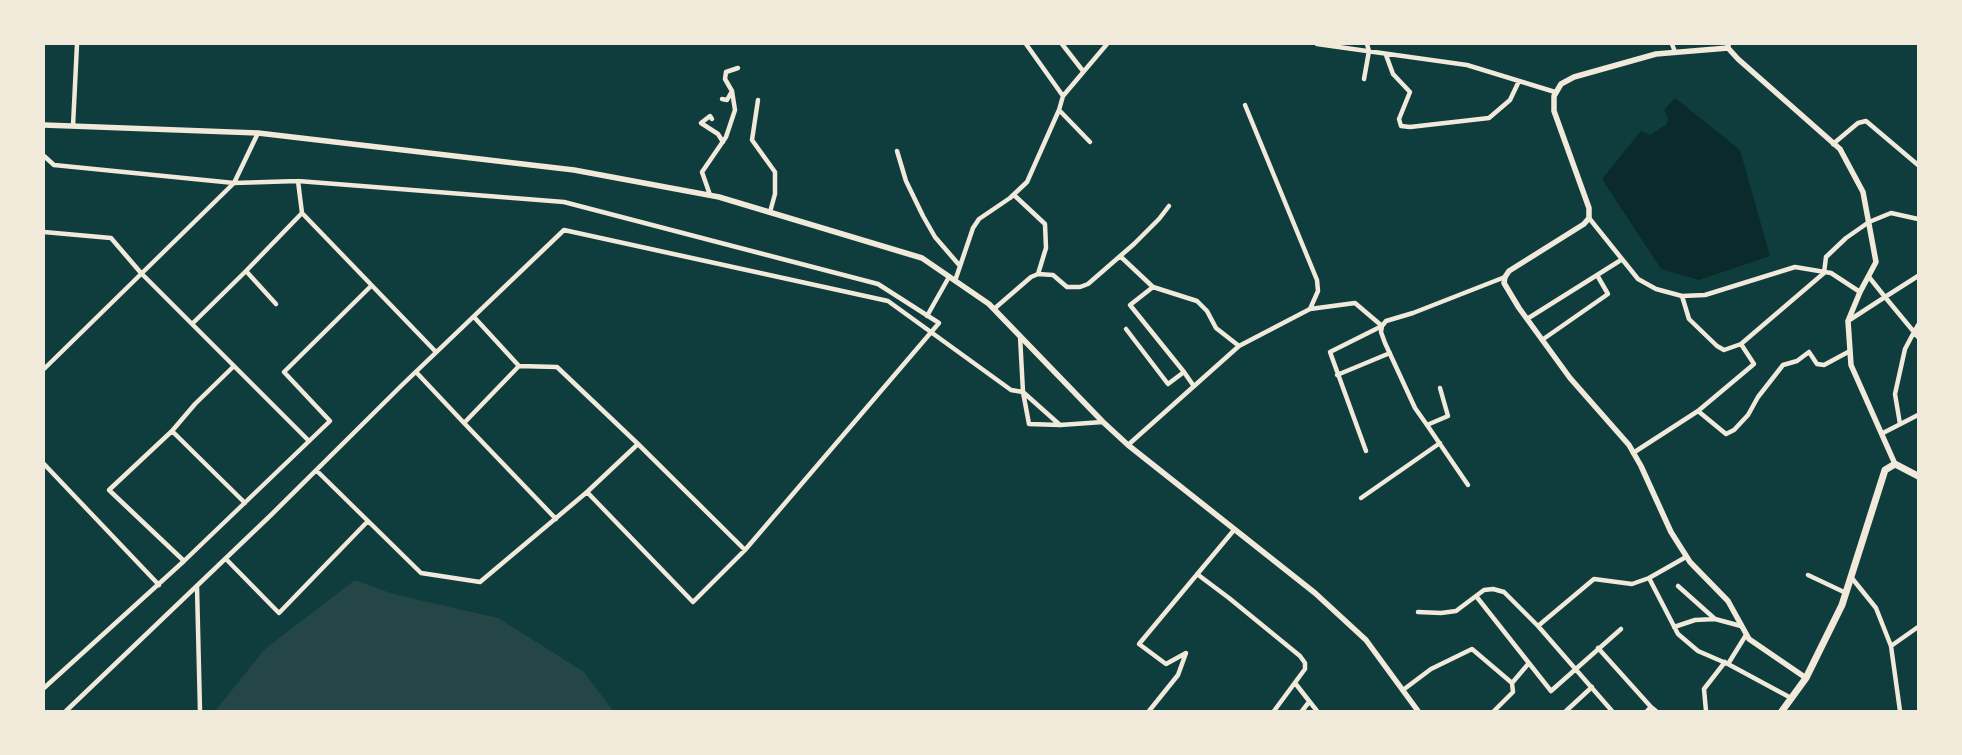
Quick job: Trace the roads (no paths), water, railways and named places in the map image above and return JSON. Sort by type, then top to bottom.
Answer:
[{"type":"main road","points":[[1782,711],[1806,678],[1846,593],[1885,470],[1895,464],[1918,476]]},
{"type":"street","points":[[73,126],[77,44]]},
{"type":"street","points":[[1026,44],[1063,96]]},
{"type":"street","points":[[1062,44],[1084,71]]},
{"type":"street","points":[[956,281],[973,228],[979,219],[1014,195],[1027,182],[1059,110],[1063,96],[1107,44]]},
{"type":"street","points":[[1317,44],[1467,65],[1555,92]]},
{"type":"street","points":[[1364,79],[1369,51],[1367,44]]},
{"type":"street","points":[[1672,44],[1675,52]]},
{"type":"street","points":[[1860,292],[1831,273],[1795,267],[1705,295],[1682,296],[1656,289],[1638,279],[1589,218],[1589,208],[1554,111],[1555,92],[1561,84],[1574,77],[1656,54],[1728,46],[1840,149],[1863,192],[1876,262],[1860,292],[1848,321],[1851,365],[1895,464]]},
{"type":"street","points":[[1386,55],[1393,74],[1410,92],[1399,119],[1401,126],[1410,127],[1488,118],[1510,100],[1519,81]]},
{"type":"street","points":[[710,195],[702,172],[709,159],[723,142],[735,110],[732,91],[725,79],[726,72],[738,68]]},
{"type":"street","points":[[722,99],[727,100],[732,91]]},
{"type":"street","points":[[758,100],[752,140],[775,172],[775,194],[770,212]]},
{"type":"street","points":[[1245,105],[1317,280],[1316,296],[1310,309]]},
{"type":"street","points":[[1059,110],[1090,142]]},
{"type":"street","points":[[712,120],[710,116],[701,123],[718,134],[723,142]]},
{"type":"street","points":[[1833,144],[1858,123],[1866,121],[1918,165]]},
{"type":"street","points":[[44,125],[258,133],[574,170],[710,195],[922,258],[994,309],[1103,422],[1128,445],[1315,593],[1366,640],[1418,711]]},
{"type":"street","points":[[44,369],[234,183],[258,133]]},
{"type":"street","points":[[897,151],[906,181],[923,216],[936,237],[960,266]]},
{"type":"street","points":[[44,156],[54,165],[234,183],[298,181],[564,202],[878,284],[939,323],[745,550],[694,602],[587,492]]},
{"type":"street","points":[[298,181],[302,213],[436,352]]},
{"type":"street","points":[[1014,195],[1045,224],[1046,248],[1038,274]]},
{"type":"street","points":[[994,309],[1030,277],[1038,274],[1053,275],[1067,286],[1080,287],[1088,284],[1154,224],[1169,206]]},
{"type":"street","points":[[192,324],[302,213]]},
{"type":"street","points":[[1682,296],[1689,319],[1717,346],[1724,350],[1741,344],[1824,272],[1826,257],[1869,222],[1891,213],[1918,219]]},
{"type":"street","points":[[1366,451],[1330,352],[1382,326],[1386,321],[1413,313],[1504,277],[1509,271],[1584,224],[1589,218]]},
{"type":"street","points":[[66,711],[226,559],[436,352],[564,230],[888,301],[1011,390],[1023,392],[1060,425]]},
{"type":"street","points":[[44,232],[111,238],[141,273],[309,441]]},
{"type":"street","points":[[1120,256],[1153,287],[1197,301],[1207,311],[1216,328],[1239,346]]},
{"type":"street","points":[[1527,319],[1621,260]]},
{"type":"street","points":[[246,271],[276,304]]},
{"type":"street","points":[[1542,340],[1608,294],[1597,275]]},
{"type":"street","points":[[1848,321],[1918,276]]},
{"type":"street","points":[[927,316],[949,277]]},
{"type":"street","points":[[1504,277],[1504,282],[1542,340],[1570,378],[1633,453],[1671,532],[1686,557],[1728,601],[1746,635],[1806,678]]},
{"type":"street","points":[[1869,277],[1918,337]]},
{"type":"street","points":[[44,688],[184,562],[330,421],[284,372],[371,286]]},
{"type":"street","points":[[1153,287],[1130,305],[1193,385]]},
{"type":"street","points":[[1128,445],[1193,385],[1239,346],[1310,309],[1355,303],[1382,326]]},
{"type":"street","points":[[474,317],[519,366],[557,367],[745,550]]},
{"type":"street","points":[[1900,424],[1895,394],[1905,349],[1918,325]]},
{"type":"street","points":[[1382,326],[1381,332],[1415,408],[1468,485]]},
{"type":"street","points":[[1126,329],[1168,384],[1184,372]]},
{"type":"street","points":[[1020,336],[1023,392],[1029,424],[1060,425],[1103,422]]},
{"type":"street","points":[[1633,453],[1698,410],[1754,364],[1741,344]]},
{"type":"street","points":[[1698,410],[1726,434],[1734,430],[1748,415],[1758,397],[1783,365],[1797,361],[1809,352],[1817,364],[1824,365],[1850,351]]},
{"type":"street","points":[[1337,375],[1390,353]]},
{"type":"street","points":[[184,562],[109,490],[172,431],[195,404],[234,366]]},
{"type":"street","points":[[464,423],[519,366]]},
{"type":"street","points":[[416,372],[556,519]]},
{"type":"street","points":[[1427,424],[1448,416],[1440,388]]},
{"type":"street","points":[[1883,434],[1918,415]]},
{"type":"street","points":[[172,431],[245,503]]},
{"type":"street","points":[[1361,498],[1440,443]]},
{"type":"street","points":[[317,471],[421,573],[480,582],[587,492],[638,444]]},
{"type":"street","points":[[44,464],[158,585]]},
{"type":"street","points":[[226,559],[279,613],[368,521]]},
{"type":"street","points":[[1148,711],[1178,675],[1186,653],[1166,664],[1139,644],[1234,530]]},
{"type":"street","points":[[1538,626],[1594,579],[1632,584],[1649,578],[1686,557]]},
{"type":"street","points":[[1197,574],[1300,656],[1305,663],[1305,669],[1296,683],[1274,711]]},
{"type":"street","points":[[1808,574],[1846,593]]},
{"type":"street","points":[[1851,577],[1876,608],[1891,646],[1900,711]]},
{"type":"street","points":[[1649,578],[1678,634],[1698,651],[1727,663],[1791,698]]},
{"type":"street","points":[[197,586],[200,711]]},
{"type":"street","points":[[1678,586],[1715,619]]},
{"type":"street","points":[[1418,612],[1441,613],[1456,611],[1484,590],[1492,589],[1504,592],[1538,626],[1609,710]]},
{"type":"street","points":[[1476,596],[1551,691],[1621,629]]},
{"type":"street","points":[[1674,627],[1695,620],[1715,619],[1741,626]]},
{"type":"street","points":[[1891,646],[1918,627]]},
{"type":"street","points":[[1706,711],[1704,689],[1727,663],[1746,635]]},
{"type":"street","points":[[1598,648],[1656,711]]},
{"type":"street","points":[[1403,690],[1432,669],[1472,649],[1512,683],[1513,692],[1494,711]]},
{"type":"street","points":[[1512,683],[1529,663]]},
{"type":"street","points":[[1296,683],[1317,711]]},
{"type":"street","points":[[1566,711],[1592,688]]},
{"type":"street","points":[[1302,711],[1309,702]]},
{"type":"street","points":[[1647,711],[1652,707]]}]
